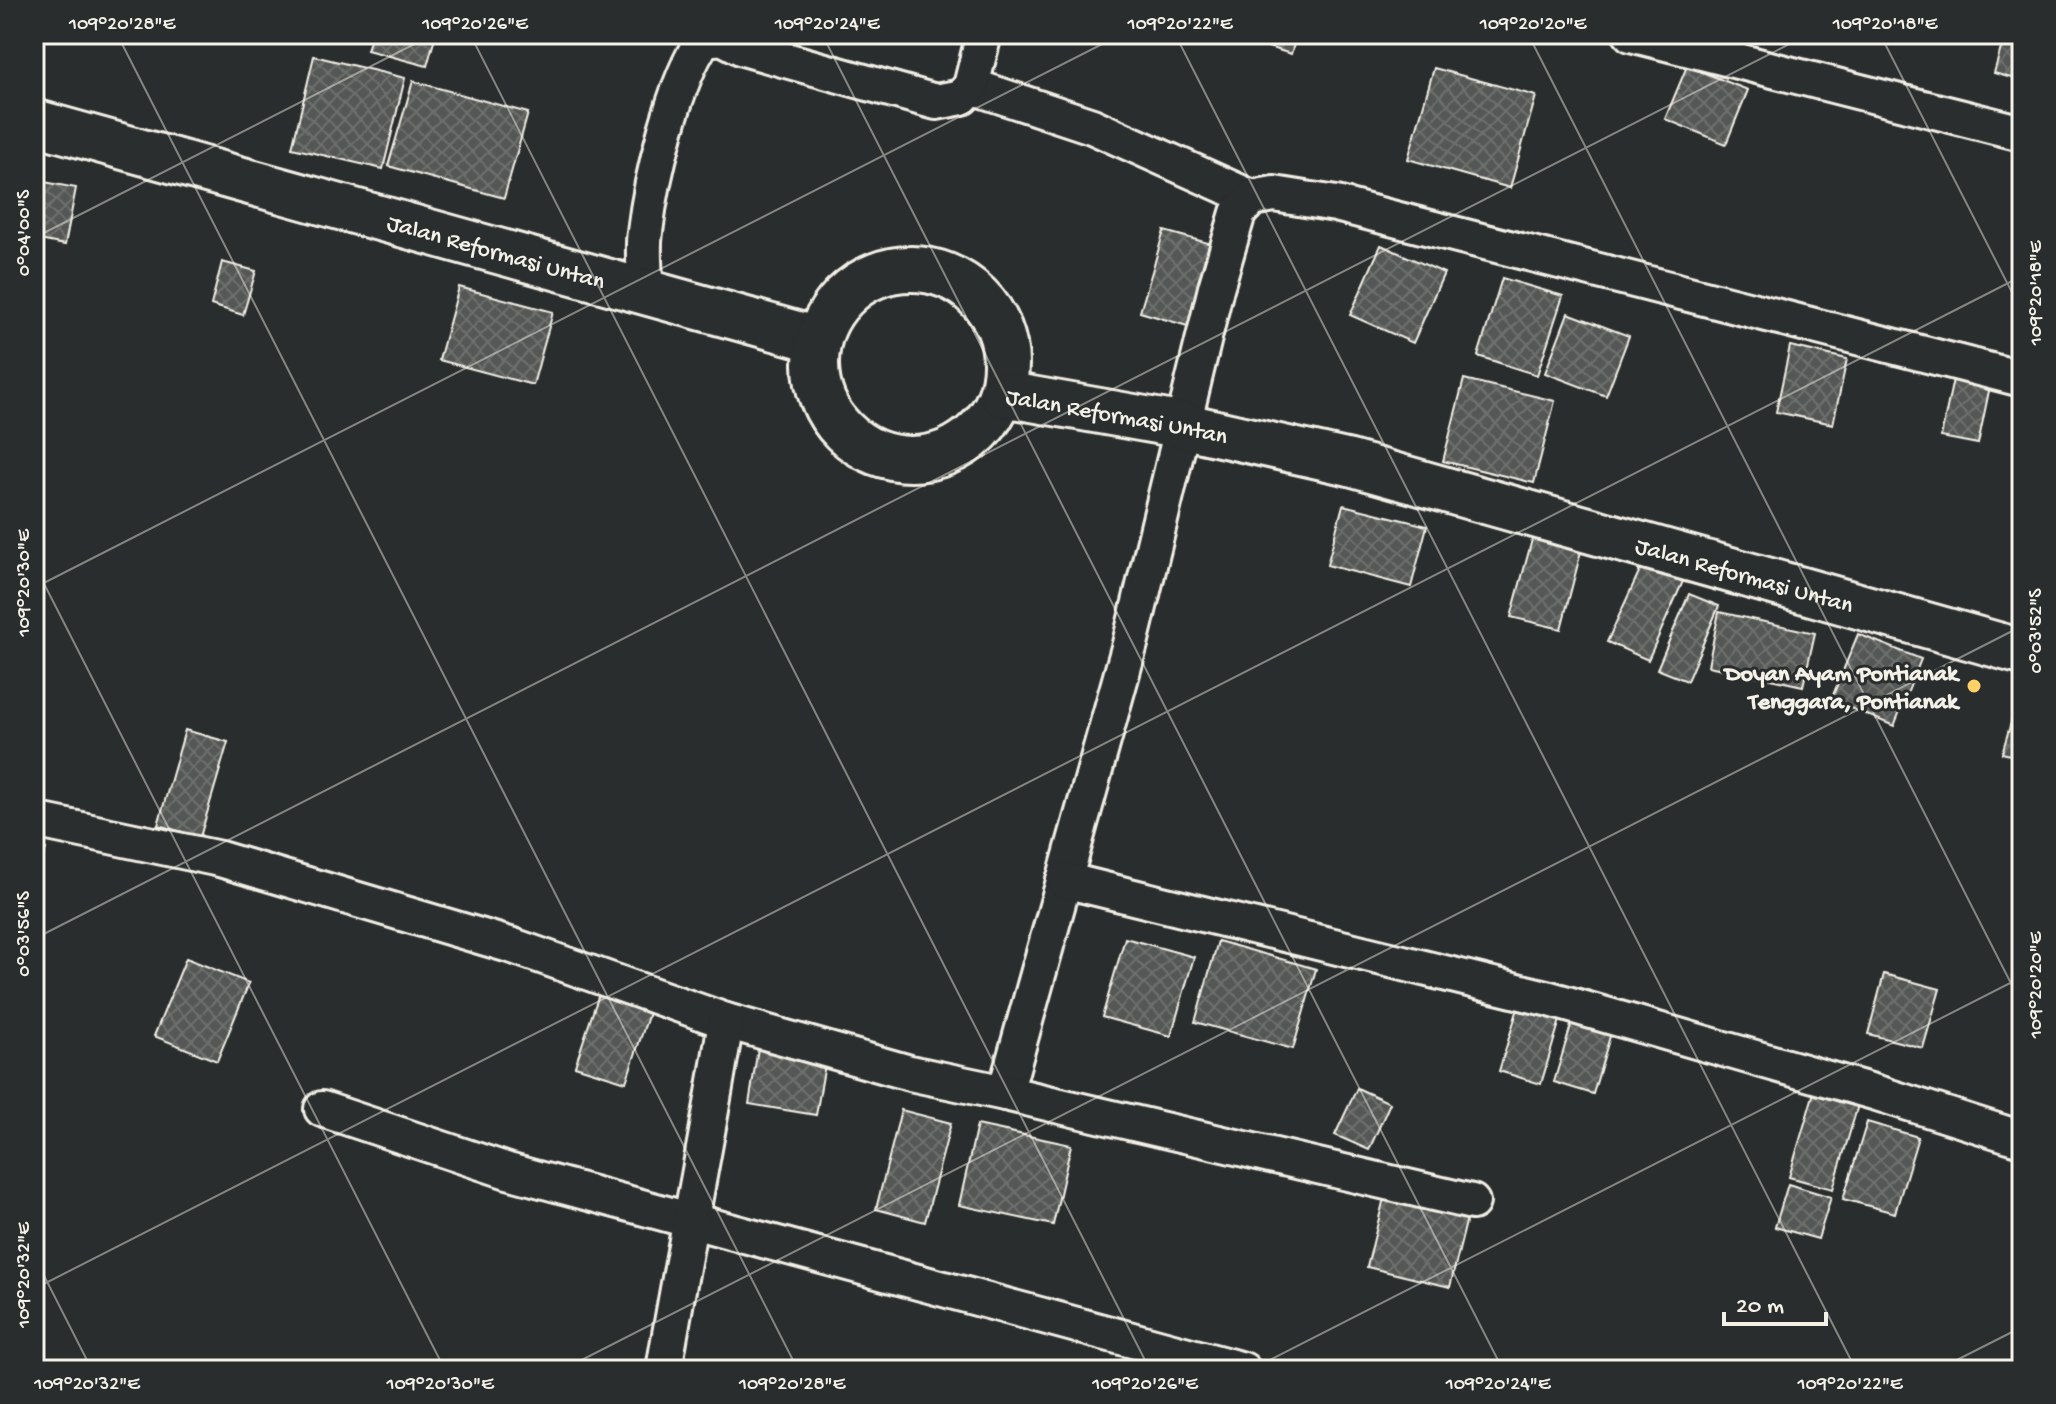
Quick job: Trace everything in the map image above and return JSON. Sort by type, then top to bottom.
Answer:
[{"type":"street","points":[[646,293],[644,233],[657,170],[695,37],[722,37],[743,48],[936,102],[962,97],[971,86],[984,34]]},
{"type":"street","points":[[1631,34],[2022,133]]},
{"type":"street","points":[[971,86],[1092,126],[1252,198],[1274,194],[1336,204],[2022,379]]},
{"type":"street","name":"Jalan Reformasi Untan","points":[[34,122],[818,340],[816,376],[827,411],[851,439],[883,456],[920,459],[956,449],[985,426],[1003,394],[1185,426],[1350,463],[2022,652]]},
{"type":"street","points":[[1005,1093],[1130,644],[1216,288],[1238,213],[1252,198]]},
{"type":"street","points":[[818,340],[835,305],[864,280],[901,268],[939,271],[973,289],[997,319],[1008,356],[1003,394]]},
{"type":"street","points":[[34,820],[220,859],[513,946],[726,1021],[910,1073],[1472,1202]]},
{"type":"street","points":[[1064,880],[1550,999],[1877,1093],[2022,1139]]},
{"type":"street","points":[[664,1370],[708,1141],[726,1021]]},
{"type":"street","points":[[322,1109],[508,1171],[1243,1370]]},
{"type":"building","points":[[372,34],[436,34],[427,66],[367,50]]},
{"type":"building","points":[[1225,34],[1297,34],[1291,54]]},
{"type":"building","points":[[2005,34],[2022,34],[2022,81],[1994,73]]},
{"type":"building","points":[[314,56],[405,78],[383,169],[292,148]]},
{"type":"building","points":[[1687,66],[1748,90],[1726,144],[1665,119]]},
{"type":"building","points":[[1434,68],[1536,96],[1510,188],[1408,159]]},
{"type":"building","points":[[413,81],[528,113],[504,198],[388,166]]},
{"type":"building","points":[[34,180],[76,188],[65,245],[34,239]]},
{"type":"building","points":[[1164,231],[1215,245],[1191,327],[1140,312]]},
{"type":"building","points":[[1381,245],[1444,273],[1413,343],[1350,315]]},
{"type":"building","points":[[222,262],[256,271],[243,315],[211,305]]},
{"type":"building","points":[[1502,278],[1563,296],[1537,375],[1478,356]]},
{"type":"building","points":[[459,287],[553,312],[533,385],[439,360]]},
{"type":"building","points":[[1568,313],[1629,336],[1606,396],[1545,373]]},
{"type":"building","points":[[1790,346],[1847,359],[1833,424],[1776,412]]},
{"type":"building","points":[[1464,379],[1555,401],[1534,483],[1443,461]]},
{"type":"building","points":[[1953,379],[1990,386],[1978,444],[1941,437]]},
{"type":"building","points":[[1343,505],[1427,526],[1411,587],[1327,565]]},
{"type":"building","points":[[1533,536],[1582,548],[1561,629],[1511,617]]},
{"type":"building","points":[[1644,561],[1684,579],[1648,660],[1607,642]]},
{"type":"building","points":[[1689,594],[1719,606],[1687,681],[1657,669]]},
{"type":"building","points":[[1719,612],[1815,633],[1803,686],[1708,666]]},
{"type":"building","points":[[1858,634],[1921,659],[1894,726],[1831,700]]},
{"type":"building","points":[[2022,685],[2022,758],[2002,753]]},
{"type":"building","points":[[185,730],[228,742],[200,837],[158,825]]},
{"type":"building","points":[[34,844],[46,849],[34,880]]},
{"type":"building","points":[[1125,938],[1194,957],[1171,1036],[1102,1017]]},
{"type":"building","points":[[1218,941],[1316,969],[1293,1049],[1195,1022]]},
{"type":"building","points":[[186,958],[249,983],[217,1061],[154,1036]]},
{"type":"building","points":[[1884,974],[1940,989],[1923,1048],[1868,1034]]},
{"type":"building","points":[[599,994],[650,1010],[626,1082],[575,1066]]},
{"type":"building","points":[[1518,1008],[1560,1020],[1541,1084],[1499,1071]]},
{"type":"building","points":[[1572,1022],[1611,1033],[1593,1094],[1554,1082]]},
{"type":"building","points":[[759,1042],[827,1053],[816,1115],[749,1104]]},
{"type":"building","points":[[1357,1088],[1390,1103],[1369,1150],[1335,1135]]},
{"type":"building","points":[[1814,1092],[1858,1105],[1833,1189],[1789,1177]]},
{"type":"building","points":[[901,1110],[951,1123],[925,1222],[876,1209]]},
{"type":"building","points":[[1867,1122],[1918,1137],[1895,1213],[1843,1199]]},
{"type":"building","points":[[977,1125],[1071,1145],[1053,1225],[959,1205]]},
{"type":"building","points":[[1788,1184],[1831,1197],[1818,1239],[1775,1227]]},
{"type":"building","points":[[1385,1194],[1468,1214],[1450,1287],[1367,1267]]},
{"type":"place","name":"Doyan Ayam Pontianak Tenggara, Pontianak","points":[[1974,686]]}]
